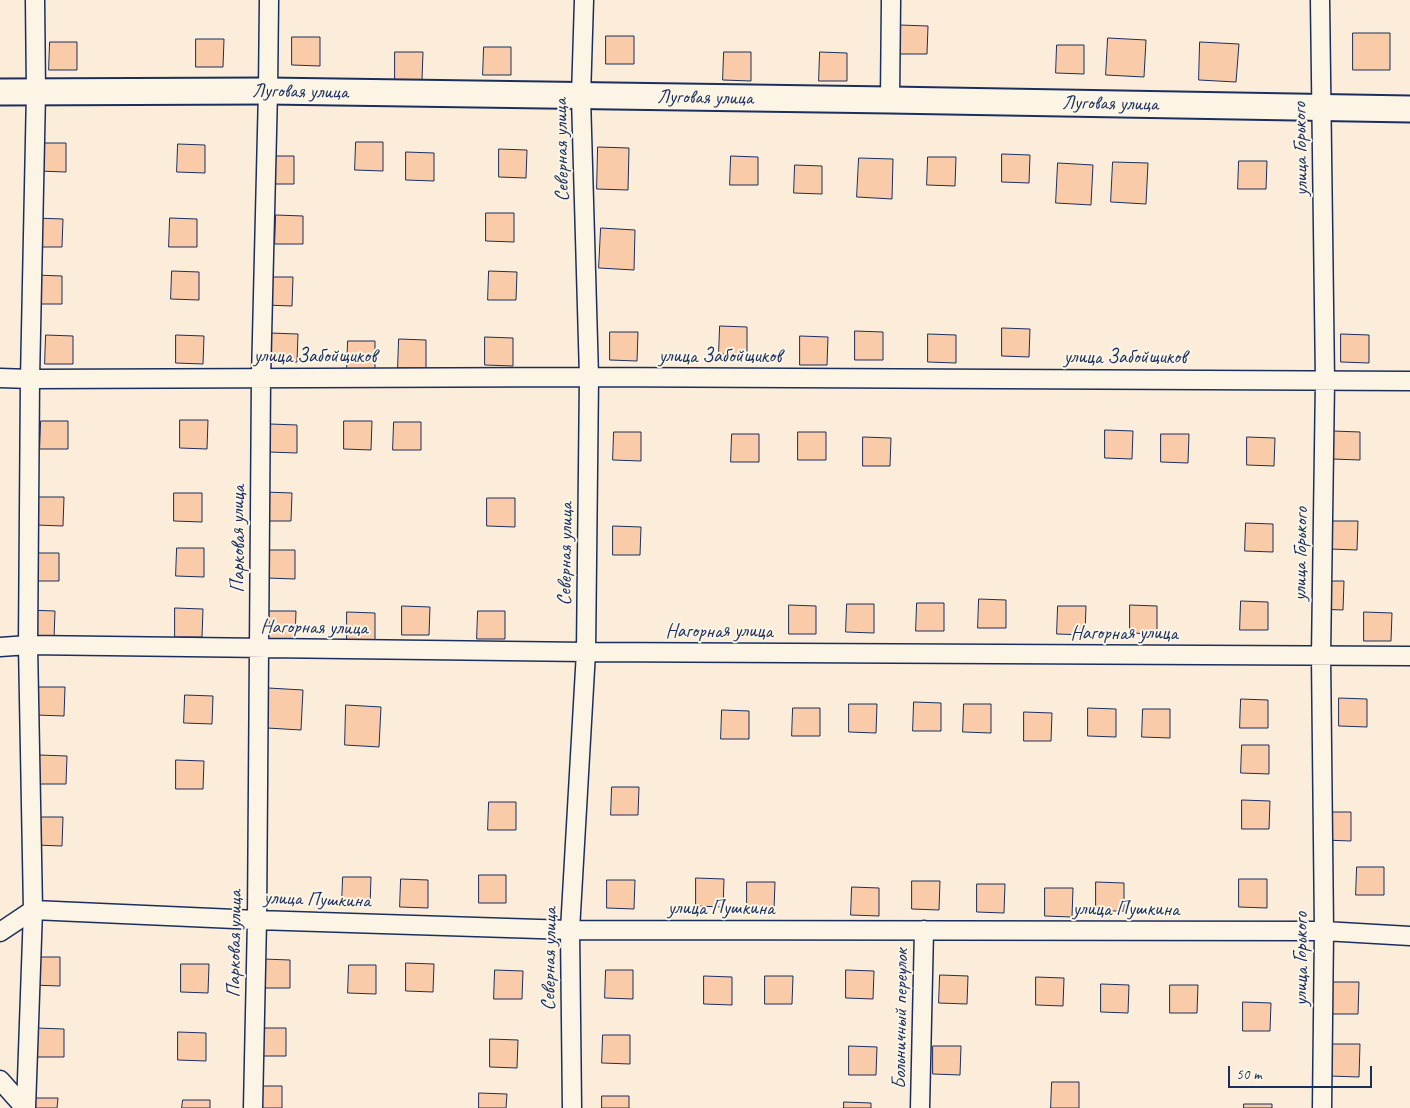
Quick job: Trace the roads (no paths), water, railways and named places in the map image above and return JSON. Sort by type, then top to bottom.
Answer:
[{"type":"main road","name":"Луговая улица","points":[[0,92],[268,92],[1410,109]]},
{"type":"street","points":[[26,1108],[33,910],[28,645],[30,380],[36,92],[35,0]]},
{"type":"street","name":"Парковая улица","points":[[252,1108],[257,920],[261,378],[269,0]]},
{"type":"street","name":"Северная улица","points":[[572,1108],[570,930],[586,652],[589,377],[581,97],[584,0]]},
{"type":"street","points":[[890,100],[891,0]]},
{"type":"street","name":"улица Горького","points":[[1320,0],[1325,381],[1321,656],[1324,931],[1322,1108]]},
{"type":"street","name":"улица Забойщиков","points":[[0,378],[30,380],[589,377],[1410,381]]},
{"type":"street","name":"Нагорная улица","points":[[0,648],[28,645],[586,652],[1410,656]]},
{"type":"street","points":[[0,932],[33,910]]},
{"type":"street","name":"улица Пушкина","points":[[33,910],[257,920],[570,930],[1324,931],[1410,936]]},
{"type":"street","name":"Больничный переулок","points":[[920,1108],[924,930]]},
{"type":"street","points":[[0,1080],[26,1108]]}]
